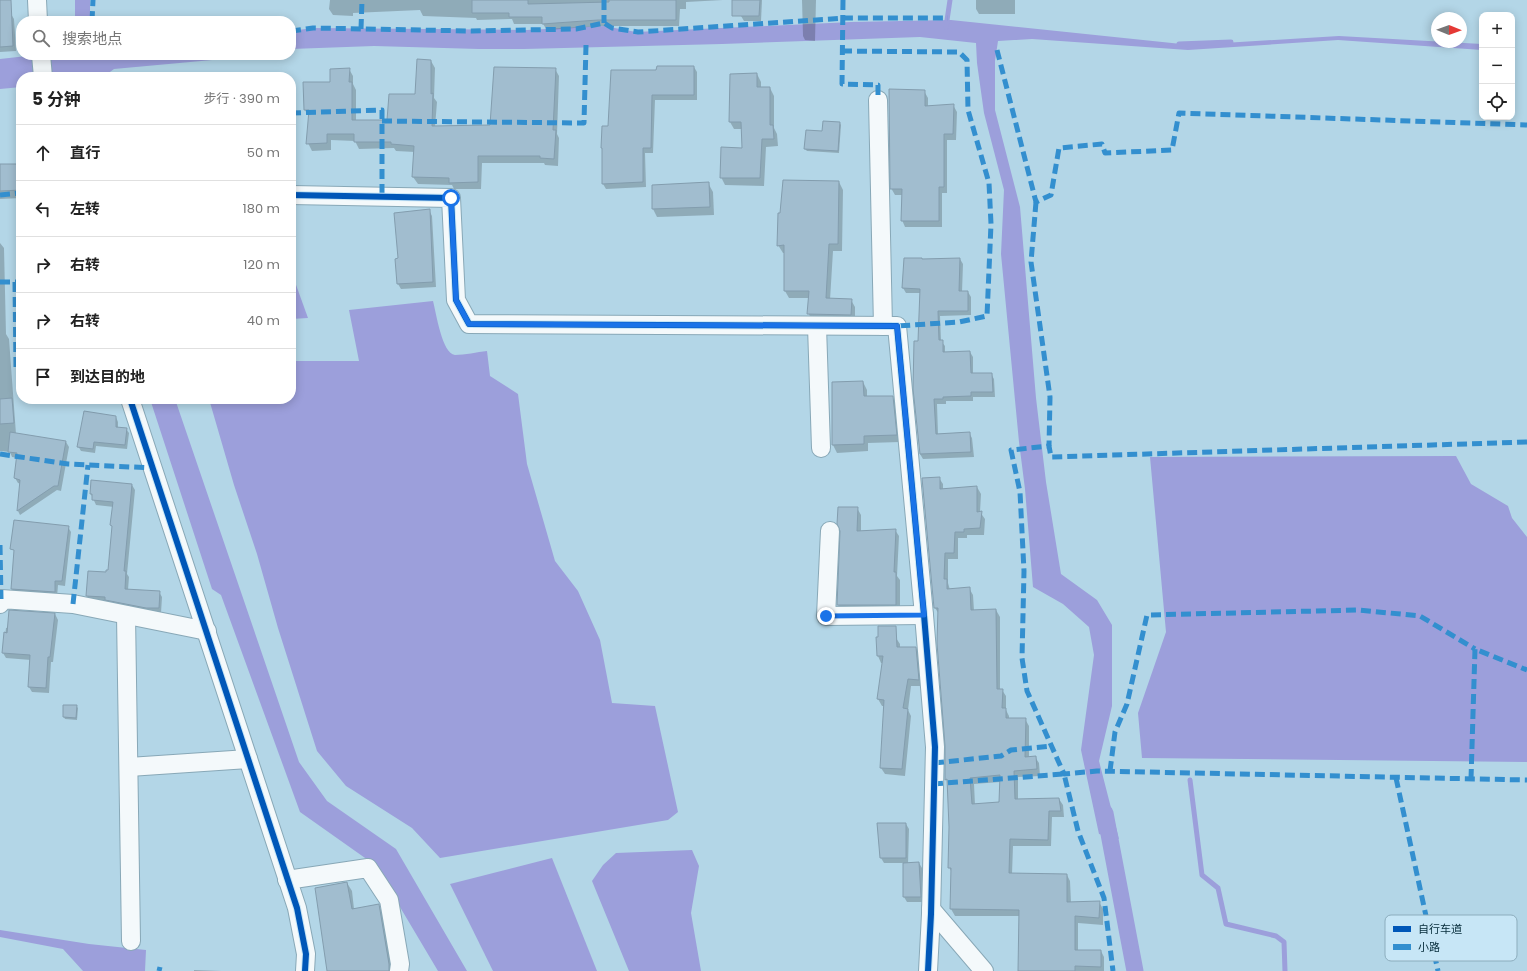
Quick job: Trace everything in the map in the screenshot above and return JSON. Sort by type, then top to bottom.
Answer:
[{"type":"street","points":[[36,0],[38,16]]},
{"type":"street","points":[[41,60],[43,72]]},
{"type":"street","points":[[878,100],[883,326]]},
{"type":"street","points":[[296,195],[451,198],[456,300],[469,324],[897,326],[935,747],[928,971]]},
{"type":"street","points":[[817,326],[821,448]]},
{"type":"street","points":[[132,404],[297,908],[306,954],[306,971]]},
{"type":"street","points":[[830,531],[826,616],[924,615]]},
{"type":"street","points":[[0,604],[1,599],[73,604],[207,631]]},
{"type":"street","points":[[126,615],[131,941]]},
{"type":"street","points":[[129,768],[248,759]]},
{"type":"street","points":[[287,880],[368,868],[389,900],[400,964],[399,971]]},
{"type":"street","points":[[931,909],[984,971]]},
{"type":"water","points":[[75,0],[90,0],[90,16],[75,16]]},
{"type":"water","points":[[951,20],[1191,45],[1339,36],[1431,41],[1431,46],[1338,40],[1188,50],[1032,39],[998,41],[995,61],[995,110],[1020,207],[1036,398],[1046,482],[1061,574],[1097,600],[1112,625],[1112,706],[1099,761],[1119,839],[1099,834],[1081,750],[1094,655],[1089,627],[1063,604],[1033,587],[1025,489],[1001,254],[1004,190],[984,113],[977,63],[976,43],[920,37],[524,49],[374,46],[296,49],[296,30],[313,28],[527,30],[604,26],[636,32],[851,22]]},
{"type":"water","points":[[1467,43],[1479,44],[1479,50],[1453,48],[1467,48]]},
{"type":"water","points":[[16,57],[16,60],[212,60],[114,69],[110,72],[16,72],[16,87],[0,89],[0,59]]},
{"type":"water","points":[[296,285],[308,318],[296,319]]},
{"type":"water","points":[[433,301],[443,340],[450,353],[459,355],[487,351],[490,376],[518,394],[527,464],[555,561],[578,591],[600,640],[612,703],[655,706],[678,812],[668,820],[440,858],[412,828],[346,786],[317,751],[278,628],[257,554],[234,485],[210,404],[296,404],[296,361],[359,361],[349,310]]},
{"type":"water","points":[[152,404],[177,404],[299,762],[327,801],[396,849],[467,971],[438,971],[375,865],[300,812],[221,595],[212,589]]},
{"type":"water","points":[[1456,456],[1471,484],[1508,506],[1512,518],[1527,537],[1527,762],[1142,758],[1138,713],[1166,632],[1150,457]]},
{"type":"water","points":[[692,850],[699,866],[691,913],[701,971],[629,971],[592,881],[603,865],[616,853]]},
{"type":"water","points":[[552,858],[597,971],[493,971],[450,884]]},
{"type":"water","points":[[0,930],[89,944],[146,950],[145,971],[83,971],[63,949],[0,937]]},
{"type":"building","points":[[0,0],[11,0],[13,46],[0,47]]},
{"type":"building","points":[[472,0],[528,0],[528,4],[609,2],[609,0],[676,0],[676,20],[598,20],[542,24],[542,17],[509,17],[509,13],[472,13]]},
{"type":"building","points":[[732,0],[760,0],[759,16],[732,16]]},
{"type":"building","points":[[417,59],[431,60],[431,94],[433,93],[432,126],[490,125],[494,67],[556,68],[553,130],[556,130],[554,159],[540,158],[540,156],[478,156],[478,182],[449,183],[449,178],[412,177],[414,146],[391,144],[391,142],[354,142],[354,134],[327,134],[327,143],[306,144],[309,110],[304,110],[303,82],[330,82],[330,69],[350,68],[349,82],[352,82],[352,120],[387,120],[389,94],[415,94]]},
{"type":"building","points":[[657,66],[694,66],[694,95],[652,95],[651,148],[643,148],[643,182],[602,184],[602,126],[608,126],[611,70],[656,70]]},
{"type":"building","points":[[757,73],[757,87],[770,87],[770,125],[773,125],[774,139],[762,139],[760,178],[720,178],[721,147],[742,148],[741,122],[729,122],[730,74]]},
{"type":"building","points":[[889,89],[925,90],[925,106],[954,104],[953,134],[944,134],[944,187],[939,187],[939,221],[901,221],[902,189],[890,189]]},
{"type":"building","points":[[823,121],[840,122],[838,151],[804,149],[806,130],[822,131]]},
{"type":"building","points":[[0,164],[16,164],[16,190],[0,191]]},
{"type":"building","points":[[783,180],[839,181],[838,244],[829,244],[826,298],[852,299],[851,315],[807,314],[809,291],[784,291],[784,245],[777,246],[778,213],[780,213]]},
{"type":"building","points":[[709,182],[710,207],[652,209],[652,185]]},
{"type":"building","points":[[430,209],[433,282],[397,284],[395,259],[398,258],[394,213]]},
{"type":"building","points":[[904,258],[960,258],[959,291],[968,291],[968,311],[938,311],[939,340],[943,340],[943,352],[970,351],[971,373],[992,373],[993,392],[971,392],[971,396],[943,397],[943,399],[934,399],[936,434],[970,432],[971,452],[920,454],[913,389],[914,341],[918,341],[920,289],[902,288]]},
{"type":"building","points":[[863,381],[864,396],[893,396],[897,435],[864,436],[864,444],[832,445],[832,382]]},
{"type":"building","points":[[12,398],[14,423],[0,424],[0,399]]},
{"type":"building","points":[[84,411],[116,416],[116,427],[127,428],[125,445],[94,442],[93,449],[77,447]]},
{"type":"building","points":[[10,432],[66,441],[58,486],[54,486],[17,511],[20,480],[14,478],[17,453],[8,452]]},
{"type":"building","points":[[940,477],[940,489],[977,486],[977,512],[982,511],[980,528],[964,529],[964,532],[955,532],[954,553],[945,553],[944,579],[947,579],[947,589],[970,587],[971,610],[996,609],[997,689],[1003,689],[1002,708],[1006,708],[1006,718],[1026,718],[1025,757],[1036,756],[1037,769],[1014,771],[1015,799],[1059,798],[1061,811],[1049,811],[1048,840],[1010,839],[1009,873],[1067,874],[1067,902],[1100,901],[1099,918],[1075,916],[1075,950],[1101,950],[1101,967],[1075,966],[1075,971],[1018,971],[1019,910],[950,909],[951,868],[948,868],[949,827],[947,779],[945,780],[945,746],[937,643],[938,608],[934,608],[922,478]],"holes":[[[1000,775],[999,802],[972,804],[970,778]]]},
{"type":"building","points":[[91,480],[132,484],[124,571],[126,571],[125,589],[160,591],[159,608],[146,608],[105,600],[105,597],[86,596],[88,571],[106,572],[106,570],[108,570],[112,526],[110,525],[113,502],[92,500],[92,494],[90,494]]},
{"type":"building","points":[[838,507],[858,507],[857,531],[896,529],[894,572],[896,572],[896,605],[837,605],[840,531],[837,524]]},
{"type":"building","points":[[14,520],[69,526],[62,581],[55,581],[55,592],[11,589],[14,550],[10,549]]},
{"type":"building","points":[[9,610],[55,613],[50,657],[48,657],[46,688],[28,687],[30,655],[2,653],[4,632],[7,633]]},
{"type":"building","points":[[878,626],[896,626],[897,647],[916,647],[919,680],[908,679],[903,708],[908,709],[902,769],[880,768],[884,700],[877,699],[883,656],[877,656],[876,637],[878,637]]},
{"type":"building","points":[[63,705],[77,705],[76,718],[63,717]]},
{"type":"building","points":[[877,823],[906,823],[906,858],[880,858]]},
{"type":"building","points":[[919,862],[921,897],[903,897],[903,863]]},
{"type":"building","points":[[347,882],[352,909],[379,904],[389,971],[327,971],[315,888]]},
{"type":"waterway","points":[[946,27],[950,0]]},
{"type":"waterway","points":[[1179,44],[1231,42]]},
{"type":"waterway","points":[[1190,780],[1202,875],[1218,888],[1226,924],[1276,936],[1284,942],[1285,971]]},
{"type":"waterway","points":[[1105,813],[1135,971]]},
{"type":"marked path","points":[[92,16],[93,0]]},
{"type":"marked path","points":[[361,29],[362,0]]},
{"type":"marked path","points":[[604,0],[604,23]]},
{"type":"marked path","points":[[843,0],[842,84],[878,85],[878,100]]},
{"type":"marked path","points":[[296,30],[313,28],[472,31],[576,29],[604,23],[612,28],[638,32],[845,18],[948,18]]},
{"type":"marked path","points":[[382,121],[584,123],[586,45]]},
{"type":"marked path","points":[[997,50],[1036,202],[1051,195],[1059,148],[1102,144],[1105,153],[1172,150],[1179,113],[1527,125]]},
{"type":"marked path","points":[[842,51],[959,52],[967,60],[968,110],[989,183],[991,224],[987,316],[959,322],[897,326]]},
{"type":"marked path","points":[[296,113],[382,110],[382,196]]},
{"type":"marked path","points":[[0,195],[16,193]]},
{"type":"marked path","points":[[1036,202],[1031,262],[1050,397],[1049,446]]},
{"type":"marked path","points":[[0,282],[16,282]]},
{"type":"marked path","points":[[15,282],[16,368]]},
{"type":"marked path","points":[[1527,442],[1051,457],[1049,446],[1011,450],[1020,492],[1024,571],[1022,658],[1027,691],[1064,774],[1097,771],[1527,780]]},
{"type":"marked path","points":[[0,454],[68,464],[153,468]]},
{"type":"marked path","points":[[73,604],[88,465]]},
{"type":"marked path","points":[[0,545],[1,599]]},
{"type":"marked path","points":[[1110,771],[1115,732],[1127,704],[1147,615],[1359,610],[1420,616],[1475,649]]},
{"type":"marked path","points":[[1471,779],[1475,649],[1527,670]]},
{"type":"marked path","points":[[934,763],[1001,756],[1011,750],[1051,746]]},
{"type":"marked path","points":[[933,784],[1064,774],[1078,831],[1104,898],[1113,971]]},
{"type":"marked path","points":[[1396,778],[1426,915]]},
{"type":"marked path","points":[[1436,961],[1438,971]]},
{"type":"marked path","points":[[159,971],[160,967]]},
{"type":"cycle path","points":[[296,195],[451,198],[456,300],[469,324],[897,326],[935,747],[931,914],[928,971]]},
{"type":"cycle path","points":[[132,404],[297,908],[306,954],[305,971]]},
{"type":"route","points":[[451,198],[456,300],[469,324],[897,326],[924,615],[826,616]]}]
